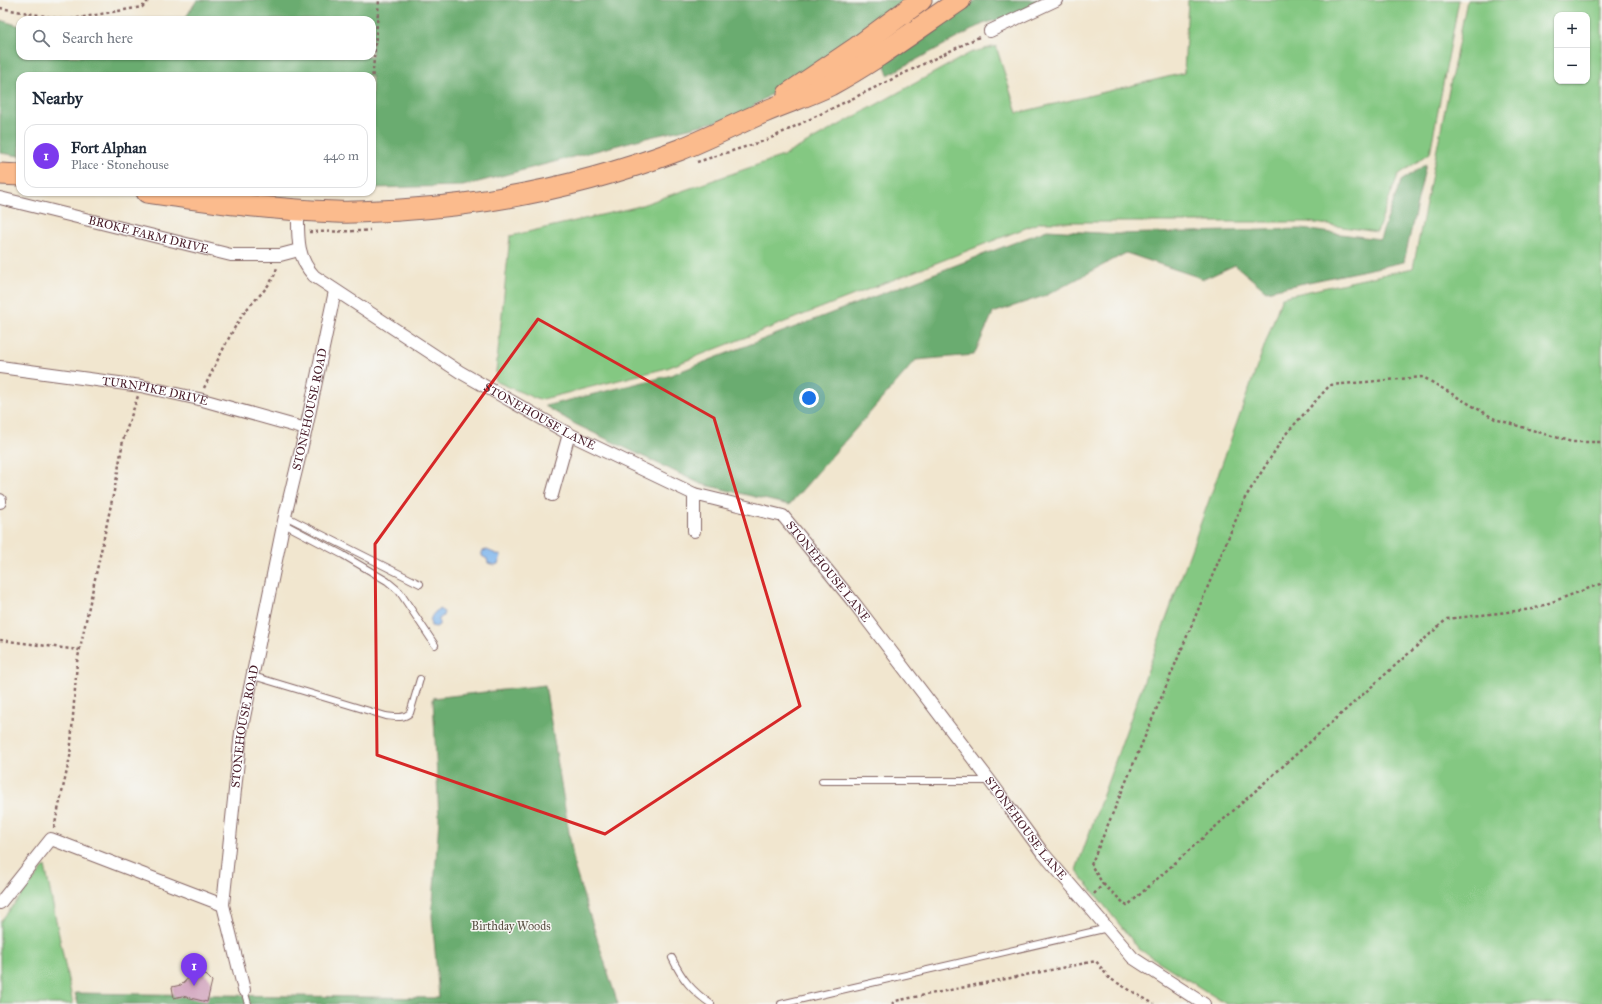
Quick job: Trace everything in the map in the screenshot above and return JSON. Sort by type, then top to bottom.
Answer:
[{"type":"highway","points":[[761,113],[813,76],[862,44],[921,0]]},
{"type":"highway","points":[[175,196],[298,211],[336,212],[417,209],[485,201],[554,188],[609,173],[702,141],[761,113],[830,85],[887,50],[960,0]]},
{"type":"highway","points":[[0,174],[16,175]]},
{"type":"street","points":[[990,31],[1056,0]]},
{"type":"street","name":"BROKE FARM DRIVE","points":[[0,198],[231,255],[280,255],[299,250]]},
{"type":"street","name":"STONEHOUSE LANE","points":[[298,211],[299,250],[307,269],[319,280],[335,291],[460,372],[569,434],[694,494],[783,516],[855,604],[990,781],[1042,852],[1133,958],[1204,1004]]},
{"type":"street","name":"STONEHOUSE ROAD","points":[[223,905],[242,732],[284,520],[306,430],[335,291]]},
{"type":"street","name":"TURNPIKE DRIVE","points":[[0,367],[141,386],[199,399],[306,430]]},
{"type":"street","points":[[552,495],[569,434]]},
{"type":"street","points":[[694,494],[694,531]]},
{"type":"street","points":[[0,904],[51,839],[223,905],[244,990]]},
{"type":"lane","points":[[284,520],[420,584]]},
{"type":"lane","points":[[284,520],[386,581],[399,591],[435,645]]},
{"type":"lane","points":[[253,676],[386,716],[399,717],[406,716],[410,713],[420,679]]},
{"type":"lane","points":[[822,781],[990,781]]},
{"type":"lane","points":[[781,1004],[1108,928]]},
{"type":"lane","points":[[672,958],[680,976],[689,986],[711,1004]]},
{"type":"lane","points":[[244,990],[248,1004]]},
{"type":"path","points":[[89,16],[142,7],[149,0]]},
{"type":"path","points":[[376,35],[379,0]]},
{"type":"path","points":[[0,8],[44,16]]},
{"type":"path","points":[[373,72],[374,60]]},
{"type":"path","points":[[199,399],[222,351],[243,315],[276,276],[280,255]]},
{"type":"path","points":[[1602,442],[1572,442],[1495,419],[1423,377],[1330,385],[1285,435],[1246,498],[1091,865],[1103,884],[1127,906],[1447,619],[1533,609],[1600,584],[1602,581]]},
{"type":"path","points":[[51,839],[70,757],[77,662],[117,477],[123,440],[141,386]]},
{"type":"path","points":[[0,640],[80,650]]},
{"type":"path","points":[[1086,903],[1103,884]]},
{"type":"path","points":[[892,1004],[894,1001],[1096,961],[1110,978],[1154,1004]]},
{"type":"highlighted area","points":[[538,319],[714,418],[800,706],[605,834],[377,755],[375,544]]},
{"type":"green space","points":[[197,0],[904,0],[842,47],[737,117],[637,140],[463,186],[376,188],[376,72],[16,72],[16,155],[0,153],[0,20],[16,25],[16,60],[376,60],[376,16],[187,16]]},
{"type":"green space","points":[[976,0],[1063,0],[983,24],[888,75],[884,63]]},
{"type":"green space","points":[[1188,0],[1459,0],[1430,153],[1398,175],[1377,232],[1308,222],[1041,222],[667,368],[539,400],[495,381],[510,236],[636,207],[783,156],[970,53],[996,46],[1017,113],[1184,73]]},
{"type":"green space","points":[[1467,0],[1602,0],[1602,1004],[1226,1004],[1139,949],[1076,870],[1282,297],[1413,268]]},
{"type":"green space","points":[[1426,164],[1404,262],[1266,291],[1235,265],[1204,279],[1126,253],[1047,295],[993,313],[974,355],[916,360],[789,505],[701,484],[575,424],[545,406],[668,376],[1047,230],[1116,234],[1301,229],[1380,239],[1401,181]]},
{"type":"green space","name":"Birthday Woods","points":[[545,685],[575,869],[618,1004],[78,1004],[75,993],[439,998],[432,916],[439,819],[433,698]]},
{"type":"green space","points":[[45,866],[73,1004],[0,1004],[0,922]]},
{"type":"water","points":[[487,550],[501,556],[498,564],[494,565],[488,563],[487,559],[482,556],[482,551]]},
{"type":"water","points":[[439,609],[444,612],[443,616],[439,619],[439,625],[436,627],[431,626],[430,621],[432,616]]},
{"type":"building","points":[[199,968],[212,981],[207,1002],[182,996],[174,998],[172,987],[181,985]]},
{"type":"place","name":"Fort Alphan","points":[[194,986]]}]
